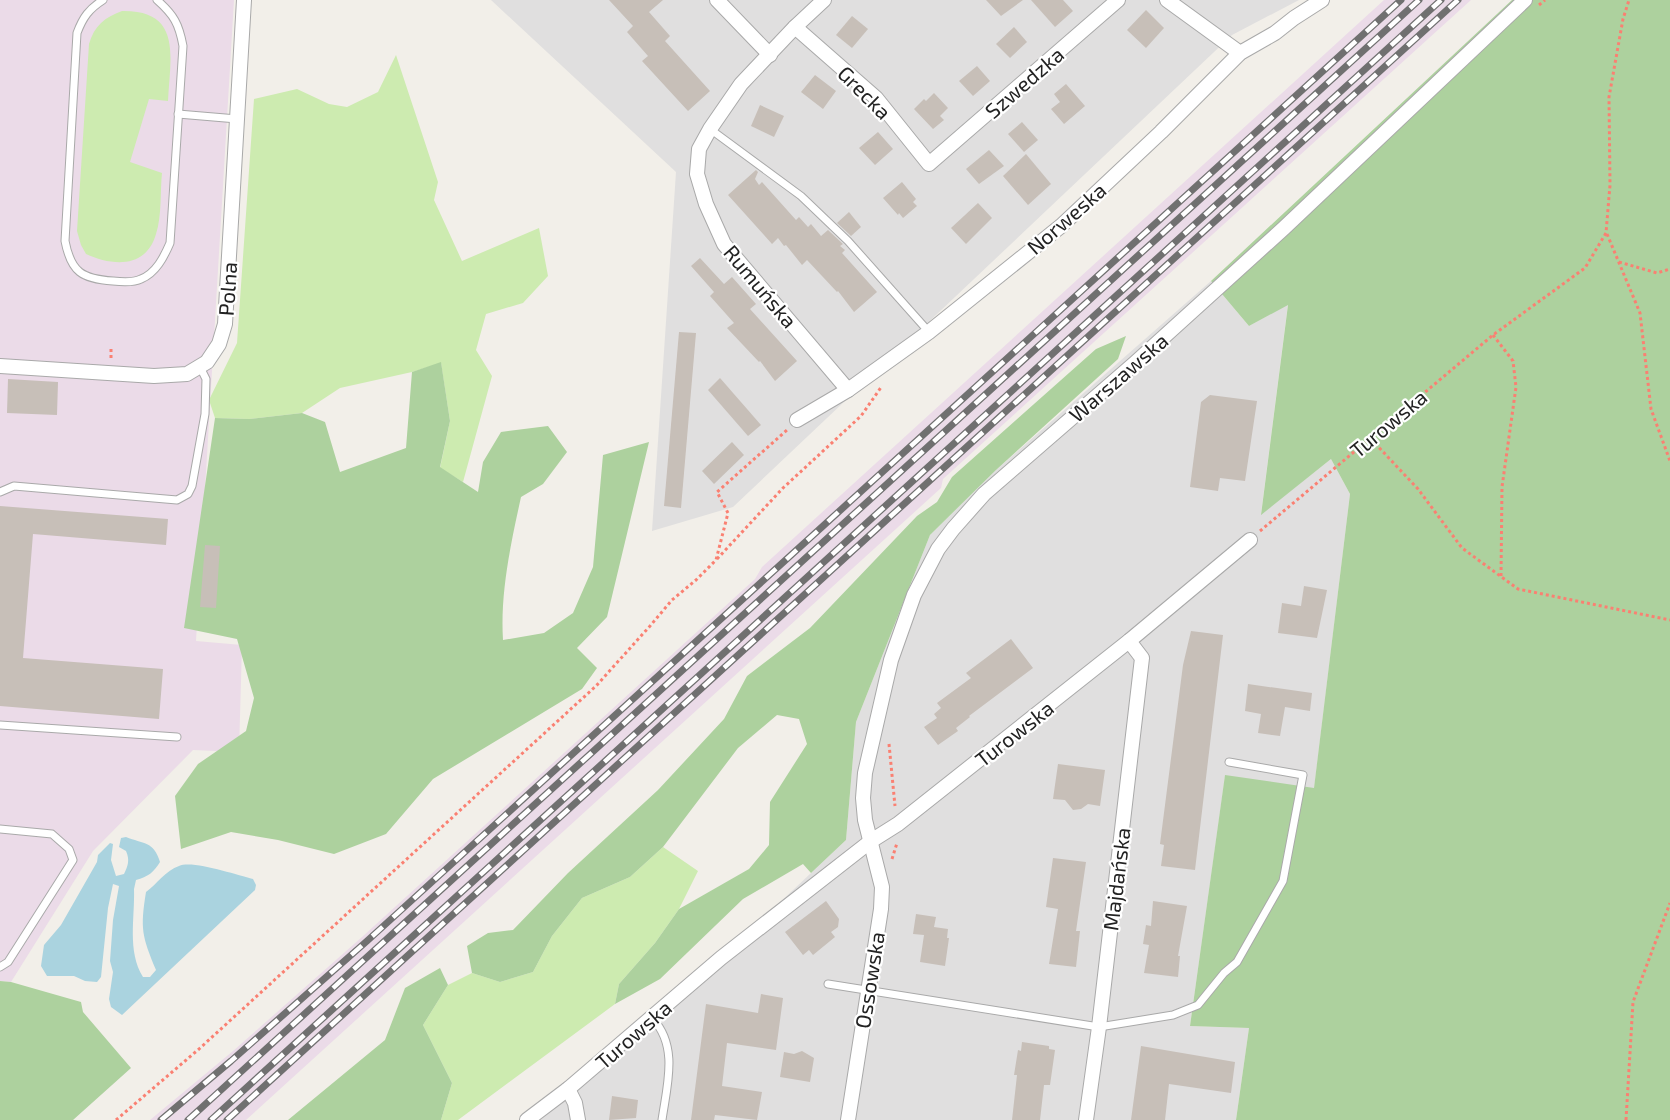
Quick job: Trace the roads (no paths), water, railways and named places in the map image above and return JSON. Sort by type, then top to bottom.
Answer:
[{"type":"street","name":"Polna","points":[[200,367],[207,362],[219,344],[225,324],[244,0]]},
{"type":"street","points":[[717,0],[770,55]]},
{"type":"street","name":"Rumuńska","points":[[824,0],[741,84],[699,149],[698,174],[706,204],[724,244],[848,390]]},
{"type":"street","name":"Szwedzka","points":[[929,164],[1118,0]]},
{"type":"street","points":[[1167,0],[1240,54]]},
{"type":"street","name":"Norweska","points":[[797,420],[848,390],[929,332],[1060,226],[1161,132],[1240,54],[1322,0]]},
{"type":"street","name":"Warszawska","points":[[871,841],[865,820],[863,798],[866,773],[891,660],[914,595],[938,549],[953,529],[984,494],[1135,363],[1531,4]]},
{"type":"street","name":"Grecka","points":[[795,27],[876,98],[929,164]]},
{"type":"street","points":[[0,366],[154,376],[188,374],[200,367]]},
{"type":"street","name":"Turowska","points":[[527,1120],[568,1089],[721,958],[871,841],[898,824],[1129,641],[1250,540]]},
{"type":"street","name":"Majdańska","points":[[1086,1120],[1142,658],[1129,641]]},
{"type":"street","name":"Ossowska","points":[[848,1120],[881,909],[882,887],[871,841]]},
{"type":"street","points":[[568,1089],[575,1103],[578,1120]]},
{"type":"lane","points":[[104,0],[83,17],[77,33],[65,241],[68,258],[79,272],[95,280],[129,282],[142,279],[164,257],[170,243],[183,46],[179,26],[170,11],[157,0]]},
{"type":"lane","points":[[178,114],[237,119]]},
{"type":"lane","points":[[710,129],[801,196],[848,242],[929,332]]},
{"type":"lane","points":[[0,492],[14,486],[177,500],[188,494],[192,486],[205,414],[206,379],[200,367]]},
{"type":"lane","points":[[0,725],[177,737]]},
{"type":"lane","points":[[828,984],[1099,1027],[1118,1026],[1173,1015],[1198,1005],[1224,973],[1237,962],[1283,880],[1302,775],[1228,762]]},
{"type":"lane","points":[[0,829],[52,834],[69,849],[73,860],[8,962],[0,968]]},
{"type":"lane","points":[[651,1018],[664,1035],[670,1058],[662,1120]]},
{"type":"water","points":[[126,837],[151,847],[158,855],[160,862],[150,874],[136,880],[134,889],[133,945],[143,977],[150,977],[156,970],[144,932],[143,915],[146,892],[166,874],[179,866],[194,865],[253,879],[256,885],[255,890],[122,1015],[111,1007],[109,999],[113,972],[110,961],[113,920],[119,886],[113,884],[108,908],[101,977],[97,982],[85,981],[74,976],[47,976],[41,966],[44,945],[61,925],[97,862],[98,855],[110,843],[113,844],[111,860],[116,876],[124,874],[128,857],[126,851],[119,847],[121,838]]},
{"type":"railway","points":[[161,1120],[367,941],[1401,0]]},
{"type":"railway","points":[[188,1120],[1419,0]]},
{"type":"railway","points":[[211,1120],[1441,0]]},
{"type":"railway","points":[[227,1120],[1458,0]]}]
